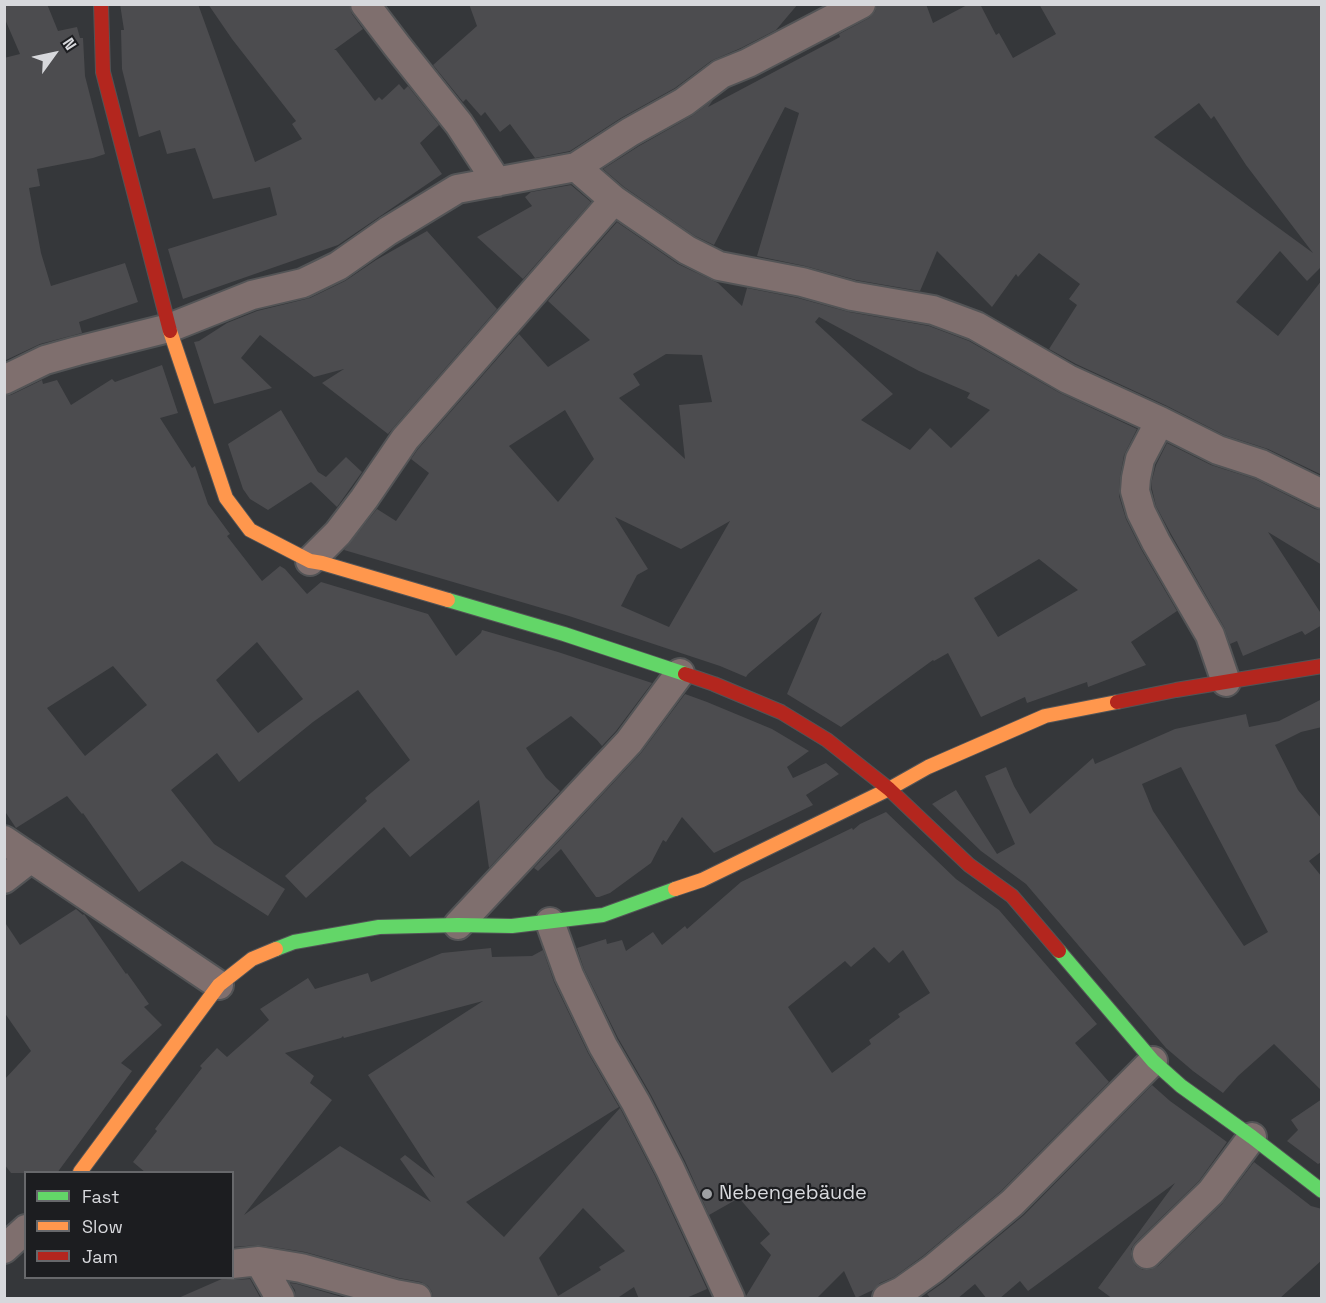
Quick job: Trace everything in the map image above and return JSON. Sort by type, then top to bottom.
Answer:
[{"type":"street","points":[[100,4],[103,72],[169,328],[226,498],[250,530],[310,561],[564,634],[714,684],[781,712],[827,740],[889,789],[969,865],[1012,896],[1154,1061],[1181,1086],[1322,1191]]},
{"type":"street","points":[[365,4],[459,124],[497,182]]},
{"type":"street","points":[[4,380],[45,360],[169,328],[252,295],[303,283],[338,266],[388,231],[457,189],[576,167],[630,132],[684,102],[721,74],[748,63],[861,4]]},
{"type":"street","points":[[576,167],[614,200],[687,250],[719,266],[802,282],[852,296],[933,310],[975,326],[1068,379],[1218,450],[1262,464],[1322,494]]},
{"type":"street","points":[[310,561],[338,533],[405,439],[614,200]]},
{"type":"street","points":[[1160,421],[1140,459],[1135,491],[1140,512],[1210,635],[1226,682]]},
{"type":"street","points":[[81,1171],[219,985],[252,959],[294,942],[379,927],[512,926],[603,915],[702,880],[889,789],[928,767],[1045,716],[1176,690],[1322,666]]},
{"type":"street","points":[[458,925],[629,742],[680,673]]},
{"type":"street","points":[[4,840],[219,985]]},
{"type":"street","points":[[4,879],[31,858]]},
{"type":"street","points":[[550,922],[569,975],[603,1046],[636,1103],[669,1169],[730,1299]]},
{"type":"street","points":[[887,1299],[902,1292],[933,1269],[1012,1203],[1154,1061]]},
{"type":"street","points":[[1147,1254],[1211,1192],[1252,1137]]},
{"type":"street","points":[[4,1249],[24,1230]]},
{"type":"street","points":[[246,1263],[280,1299]]},
{"type":"street","points":[[246,1263],[301,1268],[417,1299]]},
{"type":"street","points":[[708,1299],[711,1296],[724,1299]]},
{"type":"building","points":[[4,4],[47,4],[58,31],[77,27],[80,38],[83,38],[85,76],[105,154],[37,169],[40,186],[29,188],[41,253],[51,286],[125,263],[138,302],[79,322],[82,333],[40,344],[4,361],[4,58],[20,54],[4,17]]},
{"type":"building","points":[[120,4],[198,4],[255,162],[302,139],[292,124],[296,121],[232,39],[208,4],[349,4],[352,14],[363,29],[334,50],[375,101],[379,97],[382,100],[399,84],[404,90],[408,86],[439,125],[420,143],[442,174],[338,245],[183,299],[168,249],[277,215],[270,187],[213,199],[195,148],[167,154],[160,130],[139,137],[122,69],[121,30],[124,30]]},
{"type":"building","points":[[469,4],[798,4],[776,30],[711,61],[675,88],[621,118],[570,151],[535,158],[510,124],[500,132],[485,112],[481,116],[466,99],[463,102],[433,65],[477,26]]},
{"type":"building","points":[[877,4],[926,4],[933,23],[969,4],[980,4],[996,35],[999,33],[1013,58],[1056,34],[1039,4],[1322,4],[1322,264],[1320,262],[1320,268],[1307,281],[1280,251],[1236,302],[1278,336],[1322,280],[1322,475],[1268,449],[1224,435],[1049,349],[1077,305],[1069,299],[1080,284],[1039,253],[1018,277],[1016,274],[992,307],[937,251],[920,291],[856,280],[757,256],[799,113],[785,107],[714,245],[695,236],[624,187],[603,169],[692,116],[713,100],[708,107],[840,37],[839,34],[869,18],[875,12]],"holes":[[[1199,103],[1211,119],[1214,116],[1246,165],[1313,253],[1154,137]]]},
{"type":"building","points":[[571,185],[591,202],[523,279],[477,237],[532,206],[525,197],[531,192]]},
{"type":"building","points":[[617,222],[678,264],[718,283],[742,306],[747,288],[798,298],[849,312],[929,326],[969,341],[1060,393],[1137,429],[1124,455],[1119,496],[1126,519],[1141,549],[1177,611],[1131,642],[1146,665],[1088,687],[1087,682],[1027,703],[1025,697],[981,717],[948,653],[933,660],[841,727],[787,694],[822,612],[746,677],[720,666],[569,616],[344,550],[377,509],[396,521],[429,473],[411,459],[519,334],[548,367],[590,340],[548,301]],"holes":[[[819,317],[919,371],[970,393],[967,398],[990,410],[951,448],[930,428],[910,450],[861,420],[893,394],[815,322]],[[666,354],[702,355],[712,402],[679,405],[685,459],[619,398],[640,385],[633,374]],[[565,410],[594,459],[558,502],[509,446]],[[615,517],[681,549],[730,521],[669,627],[621,606],[637,575],[648,569]],[[1039,559],[1078,590],[998,637],[974,598]]]},
{"type":"building","points":[[427,231],[497,309],[388,434],[322,383],[344,369],[314,377],[260,335],[241,358],[272,388],[214,404],[194,342],[227,323],[257,311],[310,298],[345,281]]},
{"type":"building","points":[[162,365],[178,413],[160,418],[192,468],[195,466],[208,504],[230,534],[227,536],[262,581],[280,566],[307,594],[321,582],[428,614],[456,656],[482,630],[652,683],[602,746],[571,716],[526,748],[546,778],[560,791],[489,868],[479,800],[410,857],[384,827],[306,898],[285,876],[367,801],[365,798],[410,760],[358,690],[313,722],[239,782],[217,753],[171,790],[214,844],[285,889],[268,916],[182,861],[139,892],[83,813],[67,796],[16,828],[4,810],[4,396],[42,380],[43,384],[57,380],[71,405],[112,379],[115,382]],"holes":[[[257,642],[303,699],[258,733],[216,680]],[[113,666],[147,705],[85,756],[47,708]]]},
{"type":"building","points":[[281,410],[318,472],[326,477],[346,457],[362,472],[337,507],[311,482],[268,510],[250,499],[243,489],[228,444]]},
{"type":"building","points":[[1167,443],[1211,465],[1255,479],[1315,509],[1322,510],[1322,565],[1268,532],[1322,615],[1322,625],[1305,635],[1302,631],[1243,656],[1237,641],[1230,644],[1224,627],[1156,506],[1152,480],[1156,465]]},
{"type":"building","points":[[685,694],[772,729],[809,751],[787,767],[793,778],[826,763],[839,774],[806,795],[813,805],[714,853],[682,817],[666,842],[663,840],[651,863],[610,893],[599,897],[596,897],[561,849],[538,871],[534,868],[641,753]]},
{"type":"building","points":[[1322,699],[1322,727],[1301,732],[1275,745],[1298,790],[1322,819],[1322,851],[1309,861],[1322,877],[1322,1091],[1274,1044],[1238,1076],[1223,1093],[1166,1048],[1026,884],[981,851],[932,804],[956,790],[997,854],[1015,844],[985,776],[1006,767],[1030,814],[1093,758],[1095,764],[1175,729],[1246,714],[1249,727],[1279,721]],"holes":[[[1181,767],[1268,932],[1244,946],[1153,811],[1142,784]]]},
{"type":"building","points":[[886,812],[956,879],[999,910],[1097,1024],[1075,1043],[1109,1082],[1001,1191],[923,1256],[894,1277],[880,1283],[873,1290],[856,1298],[844,1271],[816,1299],[746,1299],[771,1255],[760,1243],[770,1234],[739,1198],[709,1215],[685,1161],[618,1038],[584,969],[577,948],[606,939],[607,944],[622,940],[626,951],[653,932],[662,945],[685,926],[687,929],[741,882],[852,828],[853,830],[860,824]],"holes":[[[874,947],[889,963],[903,950],[930,993],[898,1014],[900,1017],[869,1040],[871,1044],[832,1073],[788,1007],[845,961],[851,967]]]},
{"type":"building","points":[[76,909],[84,914],[149,1004],[144,1007],[162,1025],[121,1063],[132,1071],[58,1171],[11,1173],[4,1164],[4,1080],[31,1051],[4,1012],[4,921],[20,945]]},
{"type":"building","points":[[491,948],[492,957],[532,956],[543,950],[554,982],[588,1053],[619,1107],[466,1202],[504,1237],[620,1108],[655,1176],[707,1289],[684,1299],[639,1299],[634,1287],[616,1299],[433,1299],[428,1286],[421,1282],[305,1252],[260,1245],[234,1247],[234,1171],[144,1171],[133,1162],[202,1068],[200,1066],[217,1048],[227,1057],[269,1020],[260,1009],[308,978],[315,989],[368,973],[371,982],[442,953]],"holes":[[[483,1001],[368,1075],[435,1178],[405,1155],[400,1159],[431,1202],[340,1146],[244,1215],[332,1100],[310,1083],[314,1076],[285,1053]],[[583,1208],[625,1251],[599,1267],[601,1270],[558,1296],[539,1258]]]},
{"type":"building","points":[[1152,1085],[1170,1101],[1227,1142],[1199,1181],[1135,1243],[1131,1249],[1131,1257],[1136,1266],[1143,1270],[1150,1270],[1158,1266],[1222,1204],[1254,1162],[1311,1206],[1322,1209],[1322,1260],[1279,1299],[1113,1299],[1098,1288],[1175,1183],[1028,1291],[1020,1281],[999,1299],[987,1299],[975,1284],[957,1299],[931,1299],[927,1294],[1024,1215]]},
{"type":"building","points":[[1322,1099],[1322,1165],[1287,1141],[1298,1130],[1291,1120]]},
{"type":"building","points":[[222,1279],[250,1279],[261,1299],[176,1299]]},
{"type":"building","points":[[290,1283],[349,1299],[296,1299],[295,1290]]},
{"type":"traffic: fast","points":[[448,600],[564,634],[685,674]]},
{"type":"traffic: fast","points":[[276,949],[294,942],[379,927],[512,926],[603,915],[675,889]]},
{"type":"traffic: fast","points":[[1059,951],[1153,1061],[1181,1086],[1322,1191]]},
{"type":"traffic: slow","points":[[170,331],[226,498],[250,530],[310,561],[448,600]]},
{"type":"traffic: slow","points":[[675,889],[702,880],[889,789],[928,767],[1045,716],[1117,702]]},
{"type":"traffic: slow","points":[[81,1171],[219,985],[252,959],[276,949]]},
{"type":"traffic: jam","points":[[101,4],[103,72],[170,331]]},
{"type":"traffic: jam","points":[[1117,702],[1322,666]]},
{"type":"traffic: jam","points":[[685,674],[781,712],[827,740],[889,789],[969,865],[1012,896],[1059,951]]},
{"type":"place","name":"Nebengebäude","points":[[707,1194]]}]
